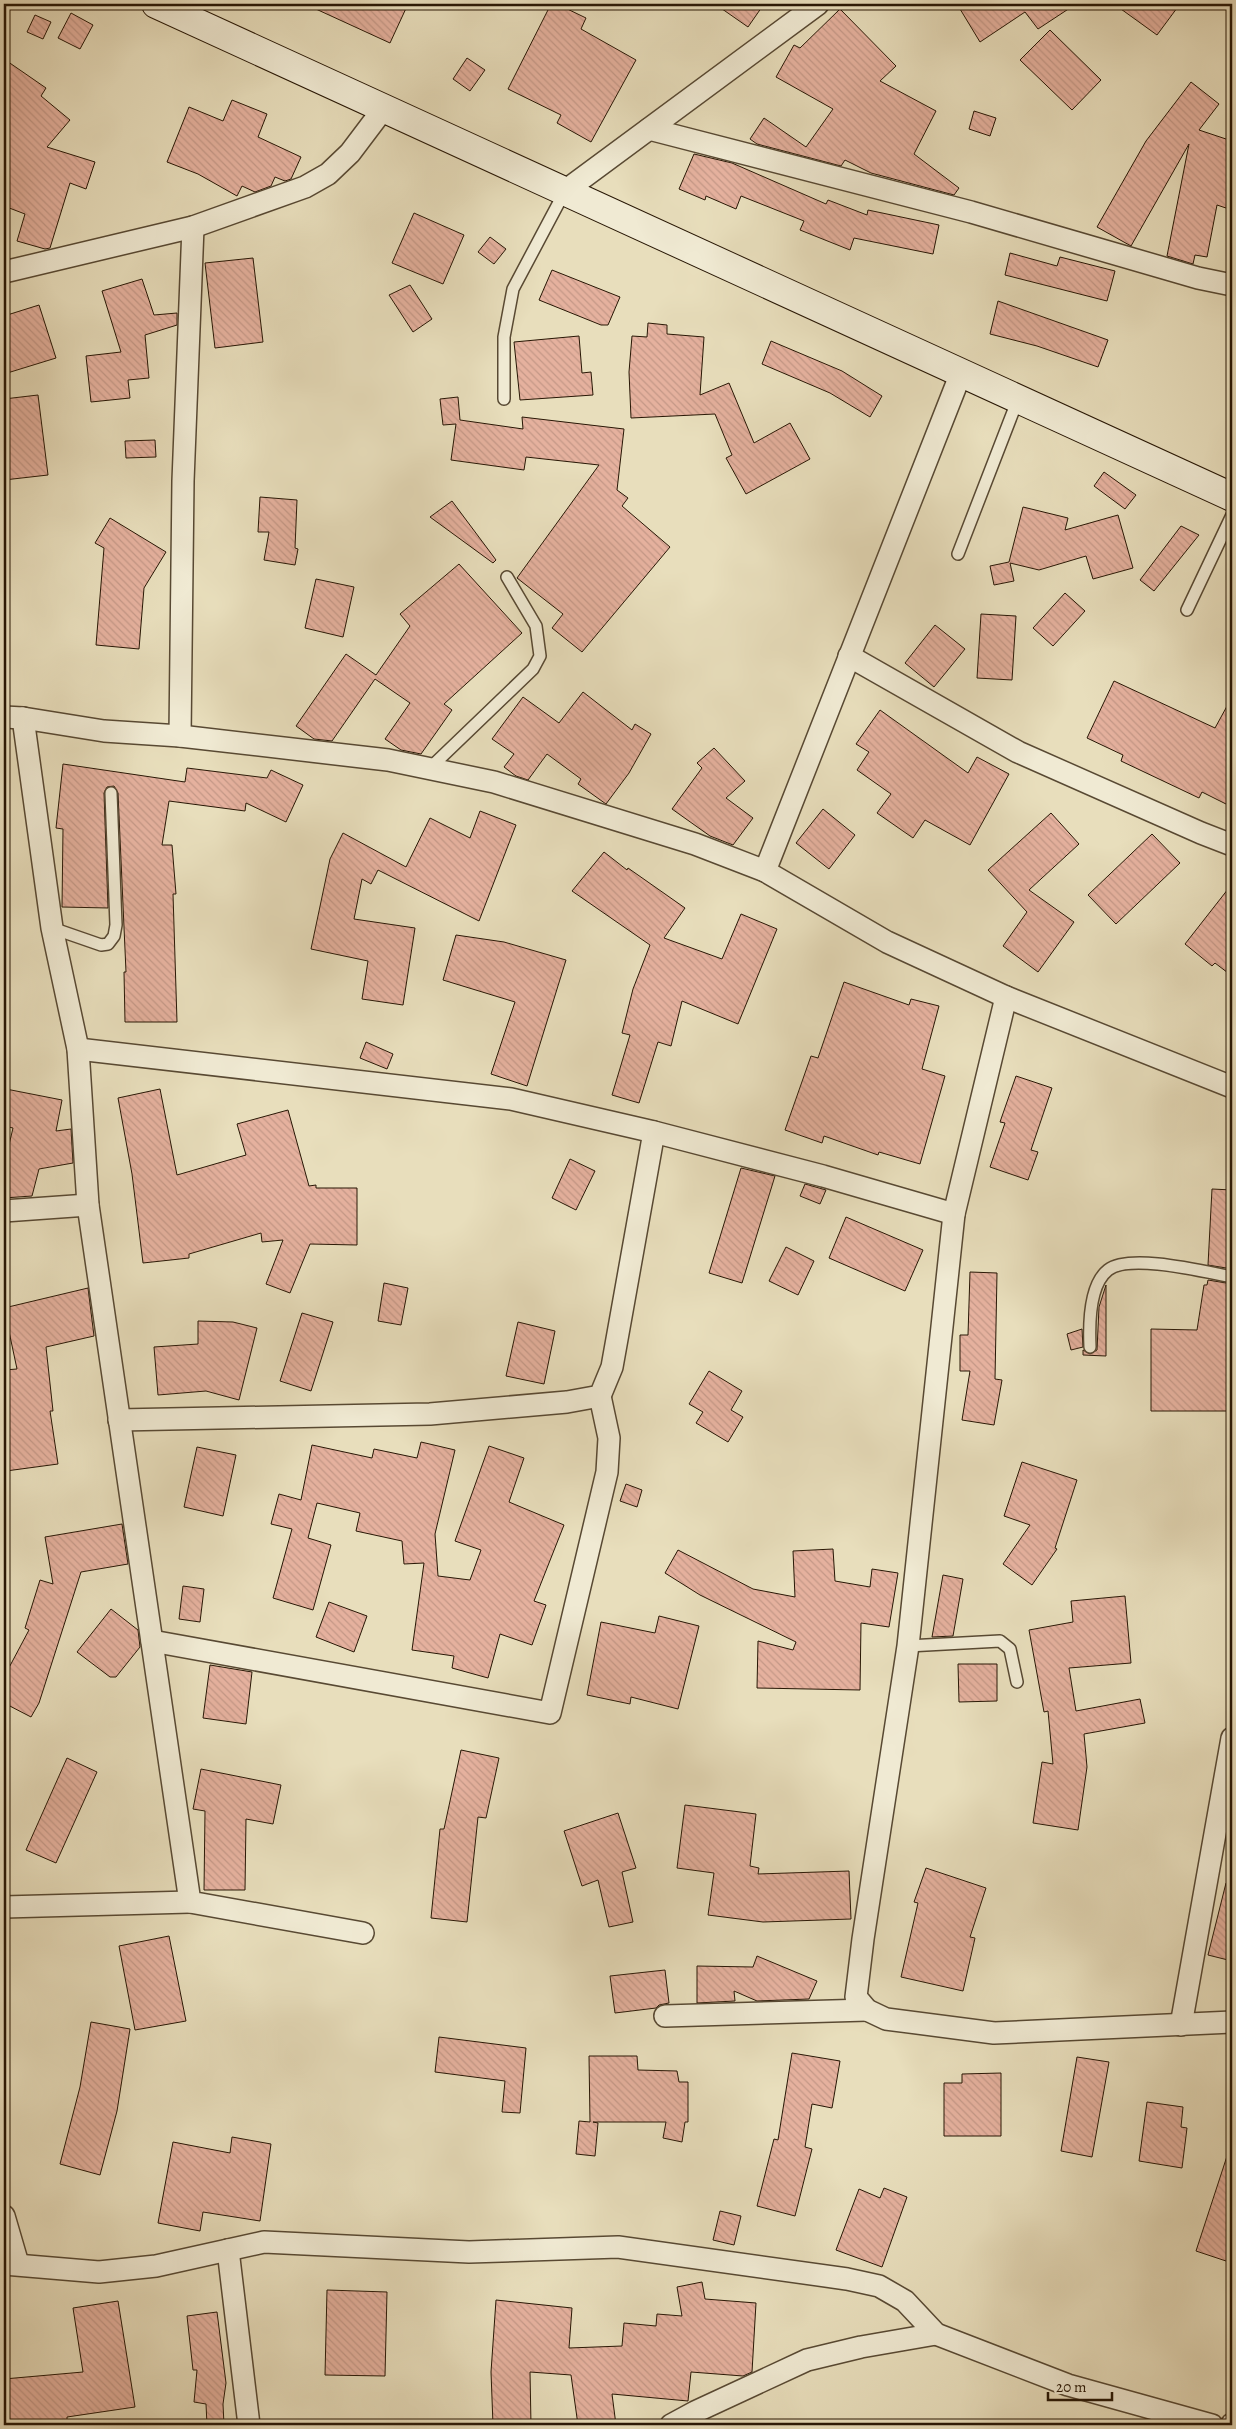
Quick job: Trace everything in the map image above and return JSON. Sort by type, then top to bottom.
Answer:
[{"type":"main road","points":[[156,4],[1232,497]]},
{"type":"street","points":[[565,191],[818,4]]},
{"type":"street","points":[[4,272],[193,228],[305,187],[328,174],[350,154],[384,108]]},
{"type":"street","points":[[649,130],[972,212],[1198,278],[1232,285]]},
{"type":"street","points":[[180,736],[183,481],[193,228]]},
{"type":"street","points":[[765,871],[961,373]]},
{"type":"street","points":[[849,656],[1018,752],[1201,834],[1232,845]]},
{"type":"street","points":[[190,1902],[88,1205],[78,1049],[52,928],[13,717],[104,731],[180,736],[388,760],[494,782],[695,844],[765,871],[887,942],[1006,997],[1232,1087]]},
{"type":"street","points":[[1006,997],[954,1214],[908,1646],[856,1996],[867,2010],[886,2019],[994,2033],[1232,2022]]},
{"type":"street","points":[[78,1049],[511,1099],[654,1132],[823,1176],[954,1214]]},
{"type":"street","points":[[152,1641],[550,1713],[608,1472],[609,1438],[600,1396],[612,1367],[654,1132]]},
{"type":"street","points":[[4,1211],[88,1205]]},
{"type":"street","points":[[119,1420],[430,1414],[567,1402],[600,1396]]},
{"type":"street","points":[[1181,2025],[1232,1738]]},
{"type":"street","points":[[4,1907],[190,1902],[363,1933]]},
{"type":"street","points":[[665,2016],[867,2010]]},
{"type":"street","points":[[4,2216],[11,2264],[99,2272],[156,2266],[264,2242],[469,2252],[618,2247],[847,2279],[879,2286],[905,2301],[936,2334],[1068,2385],[1212,2425]]},
{"type":"street","points":[[228,2250],[249,2425]]},
{"type":"street","points":[[671,2425],[807,2360],[861,2347],[936,2334]]},
{"type":"lane","points":[[504,399],[504,337],[512,289],[565,191]]},
{"type":"lane","points":[[958,554],[1018,399]]},
{"type":"lane","points":[[1187,610],[1232,515]]},
{"type":"lane","points":[[429,769],[532,669],[540,656],[536,626],[507,577]]},
{"type":"lane","points":[[52,928],[100,945],[108,944],[114,936],[116,925],[111,793]]},
{"type":"lane","points":[[1090,1347],[1089,1321],[1095,1291],[1107,1270],[1124,1263],[1156,1264],[1232,1277]]},
{"type":"lane","points":[[908,1646],[1000,1642],[1010,1649],[1016,1682]]},
{"type":"building","points":[[305,4],[408,4],[390,43]]},
{"type":"building","points":[[551,4],[557,4],[586,18],[581,29],[636,60],[591,142],[557,123],[561,115],[508,89]]},
{"type":"building","points":[[715,4],[764,4],[748,27]]},
{"type":"building","points":[[957,4],[1076,4],[1038,29],[1025,12],[980,42]]},
{"type":"building","points":[[1114,4],[1180,4],[1157,35]]},
{"type":"building","points":[[840,9],[896,66],[880,81],[936,111],[914,154],[959,188],[954,195],[871,173],[845,160],[841,166],[757,144],[750,139],[764,118],[806,147],[833,109],[776,77],[794,45],[800,48]]},
{"type":"building","points":[[71,13],[93,25],[80,49],[58,38]]},
{"type":"building","points":[[35,15],[51,22],[43,39],[27,32]]},
{"type":"building","points":[[1050,30],[1101,80],[1072,110],[1020,60]]},
{"type":"building","points":[[467,58],[485,70],[470,91],[453,79]]},
{"type":"building","points":[[4,59],[46,88],[41,96],[70,120],[47,147],[95,162],[86,189],[70,183],[50,248],[45,249],[17,241],[25,214],[4,206]]},
{"type":"building","points":[[1191,82],[1219,104],[1199,130],[1232,141],[1232,210],[1217,205],[1207,257],[1195,255],[1193,264],[1167,256],[1189,144],[1131,246],[1097,227],[1146,141]]},
{"type":"building","points":[[232,100],[267,114],[258,137],[301,157],[291,179],[285,181],[275,177],[271,186],[255,192],[242,186],[237,196],[198,174],[167,162],[189,107],[223,121]]},
{"type":"building","points":[[974,111],[996,118],[990,136],[969,129]]},
{"type":"building","points":[[694,154],[732,163],[826,204],[828,200],[867,215],[868,210],[939,225],[933,254],[854,238],[850,250],[800,230],[804,221],[741,196],[736,209],[706,196],[705,200],[679,189]]},
{"type":"building","points":[[414,213],[464,235],[443,284],[392,263]]},
{"type":"building","points":[[490,237],[506,249],[494,264],[478,252]]},
{"type":"building","points":[[1010,253],[1057,266],[1060,257],[1115,271],[1107,301],[1005,275]]},
{"type":"building","points":[[253,258],[263,342],[215,348],[205,263]]},
{"type":"building","points":[[552,270],[620,297],[608,325],[601,325],[539,300]]},
{"type":"building","points":[[142,279],[154,315],[177,313],[177,325],[145,335],[149,378],[128,380],[130,398],[91,402],[86,356],[121,352],[102,291]]},
{"type":"building","points":[[410,285],[432,319],[413,332],[389,295]]},
{"type":"building","points":[[998,301],[1108,340],[1098,367],[1037,346],[990,334]]},
{"type":"building","points":[[39,305],[56,358],[4,374],[4,316]]},
{"type":"building","points":[[648,323],[667,325],[667,334],[704,337],[700,395],[729,383],[754,443],[790,423],[810,459],[746,494],[726,458],[732,455],[715,414],[631,418],[629,372],[632,336],[647,337]]},
{"type":"building","points":[[579,336],[582,373],[591,372],[593,395],[520,400],[514,342]]},
{"type":"building","points":[[771,341],[842,371],[882,396],[870,417],[830,393],[762,364]]},
{"type":"building","points":[[38,395],[48,475],[4,480],[4,399]]},
{"type":"building","points":[[458,397],[460,420],[523,429],[522,417],[624,429],[617,490],[628,498],[622,506],[670,547],[582,652],[552,628],[563,614],[517,578],[599,465],[526,457],[524,470],[451,460],[456,424],[443,425],[440,399]]},
{"type":"building","points":[[155,440],[156,457],[126,458],[125,441]]},
{"type":"building","points":[[1104,472],[1136,495],[1125,509],[1094,486]]},
{"type":"building","points":[[260,497],[297,500],[295,548],[298,549],[295,565],[264,560],[269,532],[258,532]]},
{"type":"building","points":[[452,501],[496,560],[493,563],[430,517]]},
{"type":"building","points":[[1023,507],[1068,518],[1065,530],[1118,515],[1133,568],[1093,579],[1086,556],[1039,570],[1010,563],[1014,581],[994,585],[990,566],[1009,562]]},
{"type":"building","points":[[110,518],[166,552],[144,588],[139,649],[96,645],[104,548],[95,543]]},
{"type":"building","points":[[1181,526],[1199,535],[1154,591],[1140,580]]},
{"type":"building","points":[[459,564],[522,633],[444,704],[452,710],[421,754],[401,750],[385,739],[410,703],[375,679],[332,741],[314,739],[296,726],[346,654],[376,675],[410,626],[400,614]]},
{"type":"building","points":[[316,579],[354,587],[343,637],[305,628]]},
{"type":"building","points":[[1065,593],[1085,611],[1053,646],[1033,628]]},
{"type":"building","points":[[981,614],[1016,616],[1012,680],[977,678]]},
{"type":"building","points":[[935,625],[965,649],[934,687],[905,663]]},
{"type":"building","points":[[1114,681],[1215,728],[1232,697],[1232,807],[1202,792],[1199,798],[1121,761],[1123,755],[1087,738]]},
{"type":"building","points":[[583,692],[632,730],[635,724],[651,734],[629,773],[606,804],[578,784],[581,779],[547,754],[528,780],[516,776],[504,767],[514,754],[492,739],[523,697],[559,723]]},
{"type":"building","points":[[880,710],[968,773],[977,757],[1009,774],[970,845],[925,820],[913,838],[877,813],[891,794],[857,770],[869,752],[856,744]]},
{"type":"building","points":[[714,748],[745,781],[726,798],[753,818],[733,845],[710,836],[672,809],[702,768],[697,763]]},
{"type":"building","points":[[63,764],[185,782],[187,768],[267,778],[271,770],[303,785],[286,822],[246,803],[245,811],[169,801],[162,845],[172,845],[176,894],[173,894],[177,1022],[125,1022],[124,972],[126,972],[118,793],[114,786],[107,787],[104,793],[108,908],[62,907],[63,829],[56,828]]},
{"type":"building","points":[[823,809],[855,835],[829,869],[796,843]]},
{"type":"building","points":[[480,811],[516,825],[479,921],[378,870],[371,884],[362,879],[354,919],[415,928],[403,1005],[362,999],[368,961],[311,949],[330,859],[343,833],[406,867],[430,818],[470,838]]},
{"type":"building","points":[[1051,813],[1079,844],[1029,890],[1074,922],[1038,972],[1003,946],[1027,912],[988,870]]},
{"type":"building","points":[[1152,834],[1180,863],[1116,924],[1088,895]]},
{"type":"building","points":[[604,852],[627,870],[628,868],[685,908],[664,938],[722,959],[741,914],[777,929],[738,1024],[682,1001],[671,1046],[658,1042],[639,1103],[612,1095],[630,1035],[622,1033],[633,989],[650,945],[572,891]]},
{"type":"building","points":[[1232,884],[1232,976],[1215,963],[1212,966],[1185,944]]},
{"type":"building","points":[[456,935],[504,942],[566,960],[527,1086],[491,1074],[515,1002],[443,980]]},
{"type":"building","points":[[844,982],[909,1005],[911,999],[939,1006],[922,1069],[945,1076],[920,1164],[879,1152],[878,1155],[824,1136],[822,1143],[785,1130],[811,1056],[818,1058]]},
{"type":"building","points":[[366,1042],[393,1054],[387,1069],[360,1058]]},
{"type":"building","points":[[1016,1076],[1052,1088],[1031,1150],[1038,1152],[1028,1180],[990,1167],[1005,1123],[1000,1122]]},
{"type":"building","points":[[6,1089],[62,1100],[56,1131],[71,1129],[73,1163],[39,1169],[32,1196],[4,1198],[4,1166],[13,1128],[4,1126]]},
{"type":"building","points":[[160,1089],[177,1175],[246,1155],[237,1124],[288,1110],[309,1186],[316,1185],[316,1188],[357,1188],[357,1245],[310,1244],[290,1293],[266,1284],[283,1240],[262,1242],[261,1233],[189,1254],[189,1258],[143,1263],[132,1174],[118,1098]]},
{"type":"building","points":[[570,1159],[595,1171],[576,1210],[552,1198]]},
{"type":"building","points":[[741,1168],[775,1176],[742,1283],[709,1273]]},
{"type":"building","points":[[805,1184],[826,1190],[820,1204],[800,1196]]},
{"type":"building","points":[[1212,1189],[1232,1190],[1232,1269],[1208,1265]]},
{"type":"building","points":[[846,1217],[923,1250],[905,1291],[829,1258]]},
{"type":"building","points":[[786,1247],[814,1261],[798,1295],[769,1281]]},
{"type":"building","points":[[970,1272],[997,1273],[995,1379],[1002,1380],[994,1425],[962,1420],[970,1371],[960,1371],[960,1335],[968,1335]]},
{"type":"building","points":[[1208,1280],[1232,1284],[1232,1411],[1151,1411],[1151,1329],[1197,1330],[1204,1285],[1207,1285]]},
{"type":"building","points":[[384,1283],[408,1288],[401,1325],[378,1321]]},
{"type":"building","points":[[1106,1285],[1106,1356],[1083,1355],[1083,1350],[1090,1354],[1097,1350],[1099,1307]]},
{"type":"building","points":[[88,1288],[94,1336],[46,1347],[53,1411],[50,1411],[58,1464],[6,1471],[4,1456],[4,1370],[17,1369],[4,1308]]},
{"type":"building","points":[[302,1313],[333,1322],[311,1391],[280,1381]]},
{"type":"building","points":[[198,1321],[233,1322],[257,1328],[239,1400],[206,1391],[158,1395],[154,1347],[198,1344]]},
{"type":"building","points":[[518,1322],[555,1331],[544,1384],[506,1376]]},
{"type":"building","points":[[1082,1329],[1083,1347],[1071,1350],[1067,1334]]},
{"type":"building","points":[[709,1371],[742,1391],[731,1410],[743,1417],[728,1442],[696,1423],[703,1412],[689,1404]]},
{"type":"building","points":[[421,1442],[455,1450],[435,1534],[438,1576],[470,1580],[481,1550],[455,1541],[489,1446],[524,1458],[509,1502],[564,1525],[534,1601],[546,1605],[532,1645],[500,1634],[488,1678],[452,1668],[454,1656],[412,1650],[424,1563],[404,1564],[402,1541],[356,1531],[360,1513],[317,1503],[308,1538],[331,1545],[313,1610],[273,1598],[292,1529],[271,1524],[279,1494],[301,1500],[312,1445],[372,1458],[374,1449],[417,1458]]},
{"type":"building","points":[[197,1447],[236,1455],[223,1516],[184,1507]]},
{"type":"building","points":[[1022,1462],[1077,1480],[1055,1548],[1057,1549],[1032,1585],[1003,1564],[1030,1525],[1004,1516]]},
{"type":"building","points":[[626,1484],[642,1490],[637,1507],[620,1501]]},
{"type":"building","points":[[122,1524],[128,1564],[81,1572],[39,1703],[31,1717],[4,1703],[4,1677],[29,1630],[25,1628],[40,1580],[53,1584],[45,1537]]},
{"type":"building","points":[[833,1549],[835,1581],[870,1587],[872,1569],[898,1573],[889,1627],[861,1623],[860,1690],[757,1688],[758,1641],[793,1650],[796,1642],[700,1595],[665,1573],[678,1550],[753,1589],[795,1597],[793,1551]]},
{"type":"building","points":[[943,1575],[963,1579],[953,1636],[932,1637]]},
{"type":"building","points":[[183,1586],[204,1589],[200,1622],[179,1619]]},
{"type":"building","points":[[1125,1596],[1131,1663],[1069,1668],[1076,1711],[1140,1699],[1145,1723],[1084,1734],[1087,1767],[1078,1830],[1033,1823],[1042,1762],[1053,1764],[1048,1711],[1044,1712],[1029,1630],[1073,1622],[1071,1601]]},
{"type":"building","points":[[329,1602],[367,1616],[354,1652],[316,1637]]},
{"type":"building","points":[[111,1609],[138,1630],[140,1647],[116,1677],[110,1677],[77,1652]]},
{"type":"building","points":[[659,1616],[699,1626],[678,1709],[631,1697],[630,1704],[587,1695],[601,1622],[655,1633]]},
{"type":"building","points":[[958,1664],[997,1664],[997,1701],[959,1702]]},
{"type":"building","points":[[210,1665],[252,1672],[246,1724],[203,1718]]},
{"type":"building","points":[[461,1750],[499,1758],[486,1818],[478,1817],[467,1922],[431,1918],[440,1829],[444,1829]]},
{"type":"building","points":[[67,1758],[97,1772],[56,1863],[26,1850]]},
{"type":"building","points":[[201,1769],[281,1785],[273,1824],[246,1819],[245,1890],[204,1890],[205,1811],[193,1809]]},
{"type":"building","points":[[685,1805],[756,1814],[750,1866],[759,1868],[758,1874],[849,1871],[851,1919],[763,1922],[708,1915],[714,1873],[677,1868]]},
{"type":"building","points":[[618,1813],[636,1868],[622,1872],[633,1922],[609,1927],[598,1880],[582,1886],[564,1831]]},
{"type":"building","points":[[926,1868],[986,1888],[970,1937],[975,1938],[963,1991],[901,1977],[918,1903],[914,1902]]},
{"type":"building","points":[[1226,1883],[1232,1884],[1232,1961],[1208,1955]]},
{"type":"building","points":[[169,1936],[186,2021],[135,2030],[119,1946]]},
{"type":"building","points":[[757,1956],[817,1981],[809,1999],[757,2001],[734,1991],[735,2001],[697,2003],[697,1966],[753,1967]]},
{"type":"building","points":[[665,1970],[669,2003],[659,2005],[656,2008],[615,2013],[610,1976]]},
{"type":"building","points":[[91,2022],[130,2029],[117,2111],[100,2175],[60,2164],[80,2087]]},
{"type":"building","points":[[439,2037],[526,2048],[520,2113],[502,2112],[505,2081],[435,2072]]},
{"type":"building","points":[[792,2053],[840,2061],[832,2108],[812,2104],[805,2147],[812,2149],[795,2216],[757,2206],[774,2139],[778,2140]]},
{"type":"building","points":[[589,2056],[637,2056],[638,2070],[677,2071],[679,2082],[688,2082],[688,2122],[685,2122],[682,2142],[663,2138],[666,2122],[593,2122],[598,2123],[595,2156],[576,2154],[579,2121],[590,2122]]},
{"type":"building","points":[[1077,2057],[1109,2062],[1092,2157],[1061,2151]]},
{"type":"building","points":[[1001,2073],[1001,2136],[944,2136],[944,2083],[962,2083],[962,2074]]},
{"type":"building","points":[[1147,2102],[1183,2107],[1181,2127],[1187,2128],[1182,2168],[1139,2161]]},
{"type":"building","points":[[232,2137],[271,2144],[260,2221],[203,2212],[200,2231],[158,2223],[173,2142],[230,2153]]},
{"type":"building","points":[[1229,2150],[1232,2151],[1232,2263],[1196,2251]]},
{"type":"building","points":[[884,2188],[907,2197],[882,2267],[836,2250],[859,2189],[880,2198]]},
{"type":"building","points":[[720,2211],[741,2216],[734,2245],[713,2240]]},
{"type":"building","points":[[702,2282],[705,2299],[756,2303],[752,2372],[743,2376],[691,2372],[688,2401],[612,2394],[616,2425],[578,2425],[571,2375],[530,2372],[531,2425],[493,2425],[491,2372],[496,2300],[572,2308],[569,2348],[622,2346],[624,2323],[656,2326],[657,2314],[682,2316],[677,2287]]},
{"type":"building","points":[[327,2290],[387,2292],[385,2376],[325,2375]]},
{"type":"building","points":[[118,2301],[135,2407],[67,2417],[67,2420],[4,2425],[4,2379],[83,2372],[73,2308]]},
{"type":"building","points":[[217,2312],[226,2383],[223,2404],[224,2425],[207,2425],[206,2404],[194,2402],[197,2370],[193,2370],[187,2316]]}]
